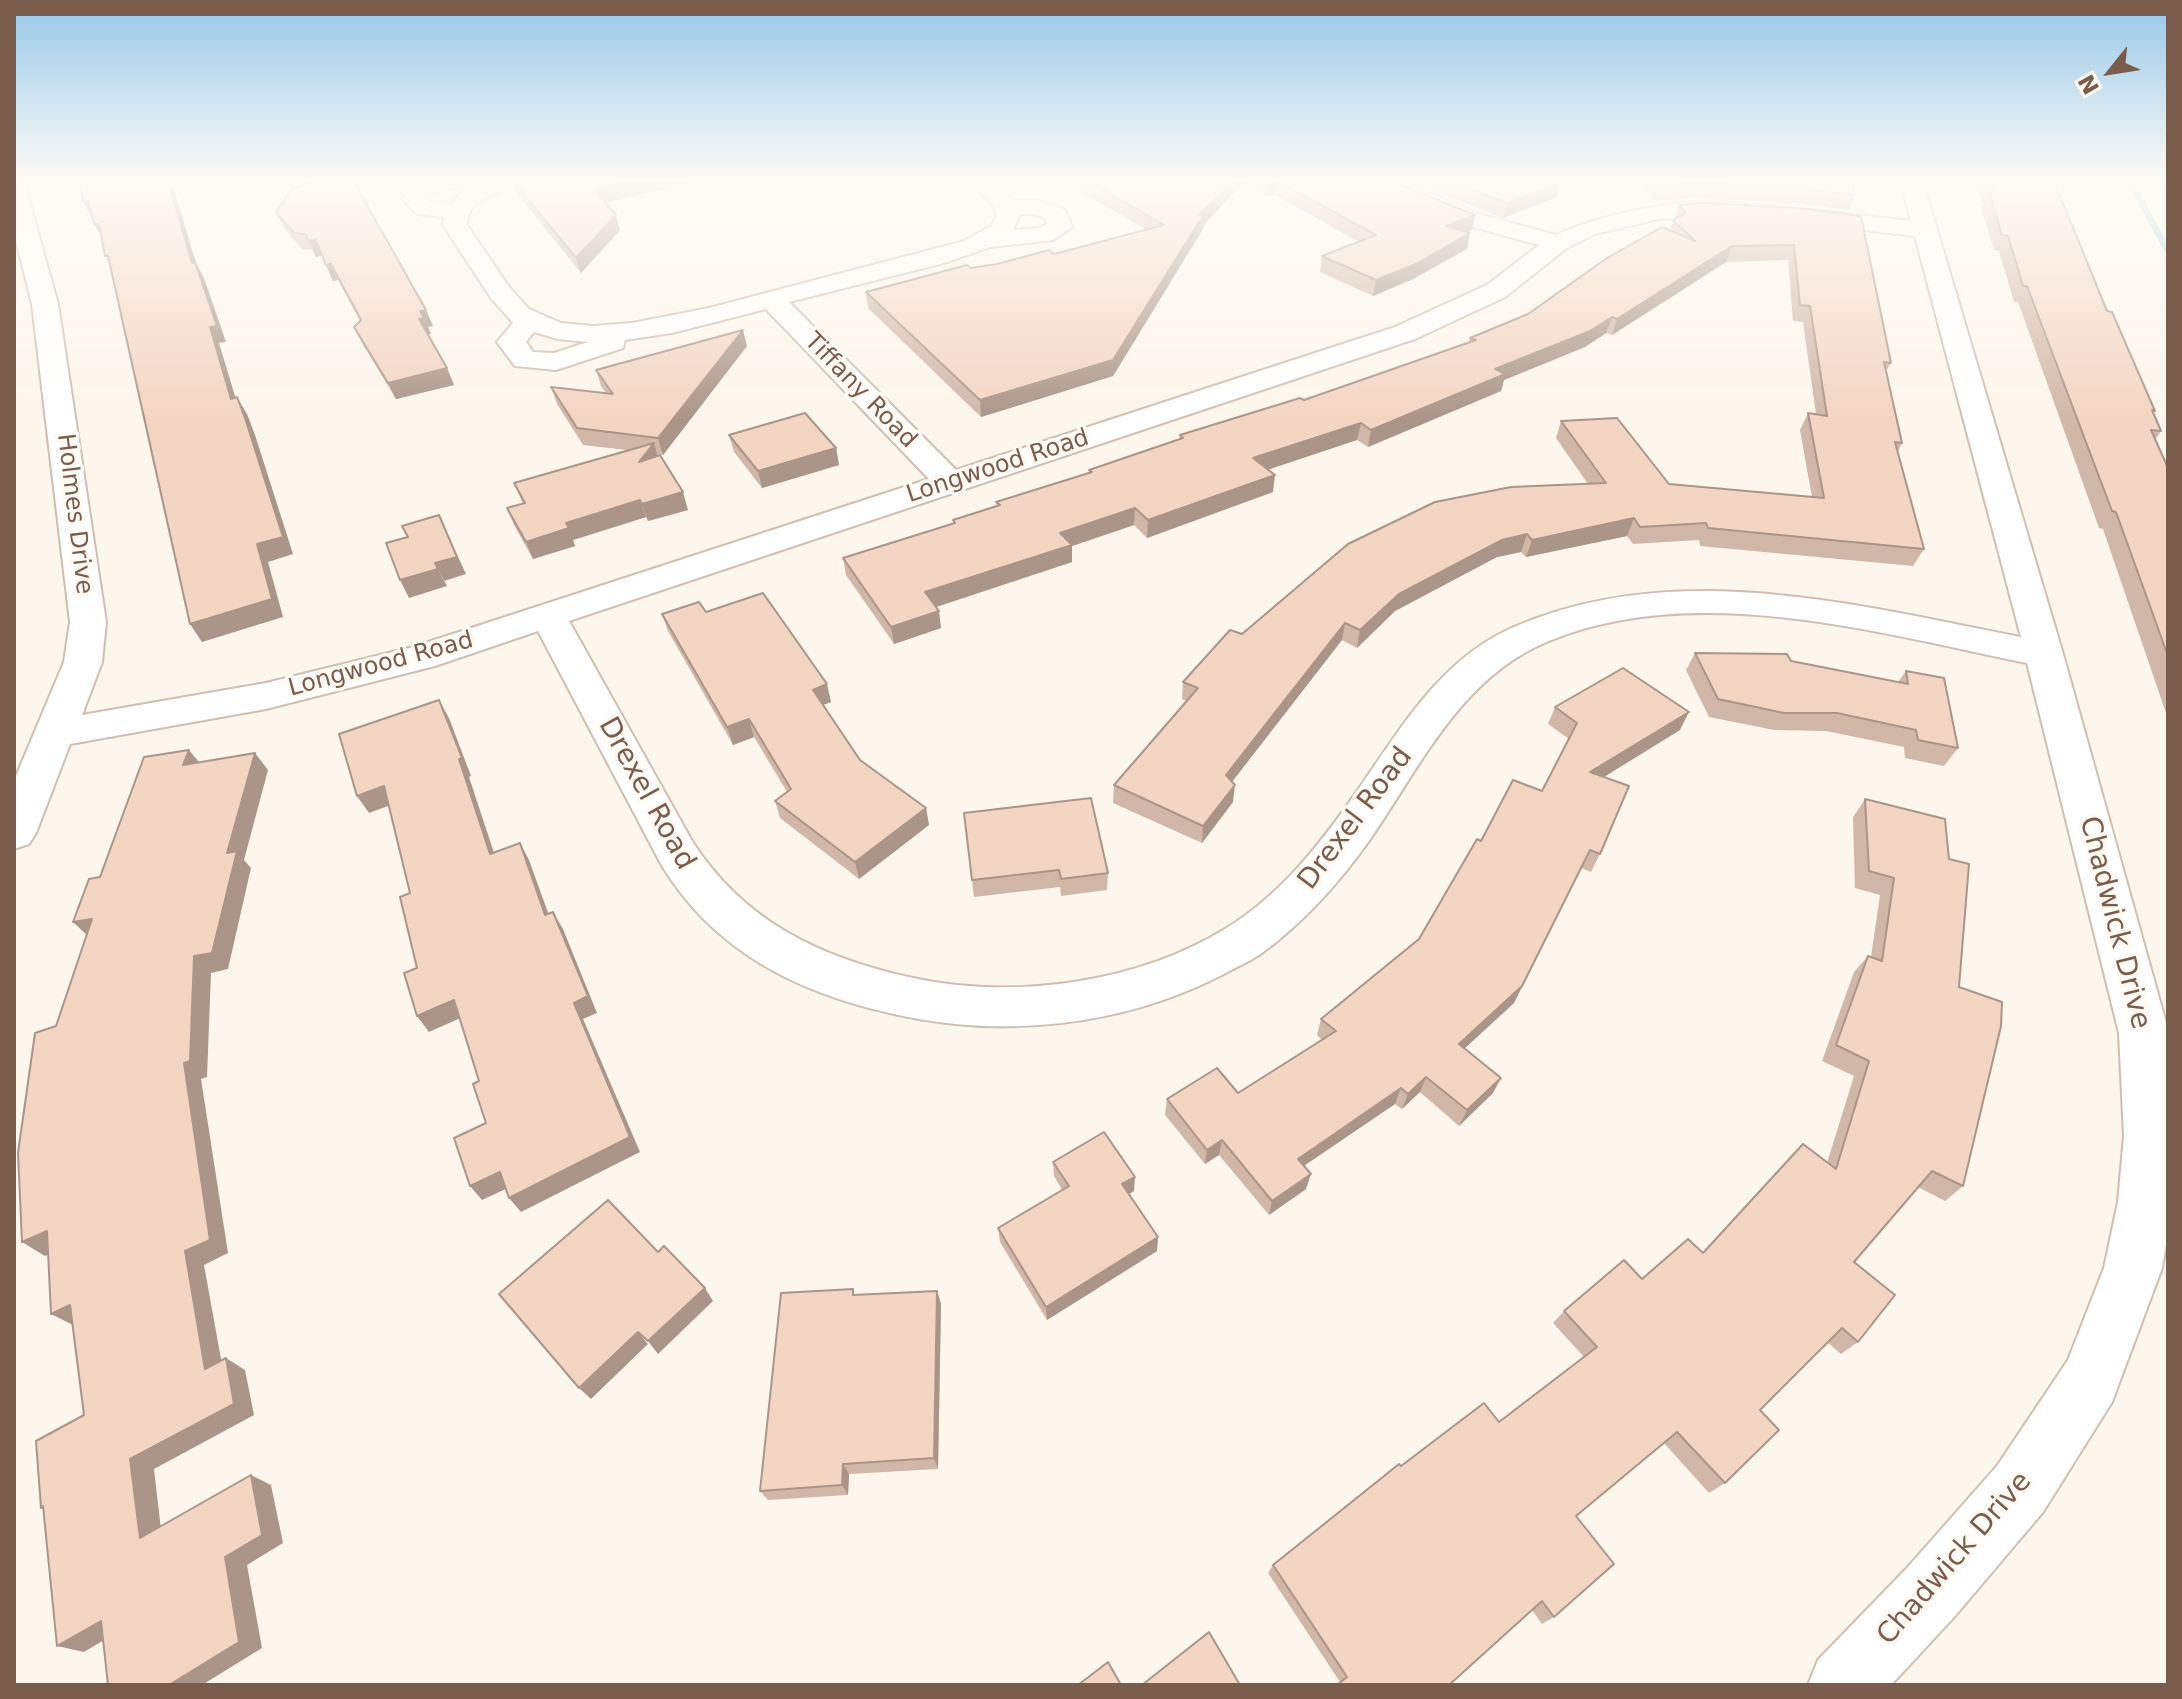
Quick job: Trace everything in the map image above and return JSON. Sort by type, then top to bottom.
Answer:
[{"type":"street","name":"Holmes Drive","points":[[14,833],[83,662],[88,622],[45,304],[34,261]]},
{"type":"street","points":[[481,261],[519,316],[528,322],[511,342],[525,360],[556,362],[591,352],[641,330],[914,261]]},
{"type":"street","name":"Longwood Road","points":[[56,733],[266,696],[422,657],[1442,318],[1496,291],[1534,261]]},
{"type":"street","name":"Chadwick Drive","points":[[1843,1685],[1931,1592],[2020,1489],[2090,1380],[2133,1268],[2146,1202],[2151,1136],[2144,1033],[2044,654],[1935,261]]},
{"type":"street","name":"Tiffany Road","points":[[770,298],[951,483]]},
{"type":"street","name":"Drexel Road","points":[[548,615],[683,865],[721,911],[778,952],[842,981],[919,1000],[1002,1008],[1070,1004],[1127,992],[1185,972],[1238,945],[1271,922],[1300,896],[1340,849],[1438,706],[1460,681],[1484,660],[1511,643],[1573,619],[1656,604],[1748,604],[1808,611],[2044,654]]},
{"type":"building","points":[[109,261],[195,262],[217,326],[210,327],[231,399],[237,397],[245,418],[283,537],[257,544],[272,599],[190,624]]},
{"type":"building","points":[[325,261],[399,261],[426,310],[420,311],[424,318],[419,319],[447,368],[388,383],[354,327],[361,320],[331,264],[326,265]]},
{"type":"building","points":[[1007,261],[1175,261],[1113,360],[980,400],[866,292],[967,265],[971,268]]},
{"type":"building","points":[[1334,261],[1421,261],[1416,264],[1376,280]]},
{"type":"building","points":[[1602,261],[1708,261],[1617,319],[1612,317],[1590,331],[1495,369],[1505,374],[1371,430],[1361,423],[1253,458],[1275,475],[1148,520],[1135,508],[1060,533],[1072,545],[925,592],[939,611],[891,627],[843,558],[955,523],[953,520],[1000,505],[996,502],[1092,472],[1089,470],[1183,438],[1180,435],[1300,398],[1304,400],[1476,340],[1470,338],[1528,314]]},
{"type":"building","points":[[1796,261],[1870,261],[1891,363],[1884,362],[1902,443],[1895,442],[1924,549],[1708,528],[1706,523],[1640,527],[1634,518],[1532,540],[1527,534],[1502,540],[1399,594],[1360,630],[1345,623],[1226,775],[1235,785],[1203,826],[1114,785],[1198,688],[1183,682],[1230,630],[1242,634],[1348,544],[1435,502],[1511,487],[1606,483],[1561,421],[1617,418],[1669,484],[1824,498],[1808,413],[1827,416],[1810,306],[1800,305]]},
{"type":"building","points":[[2016,261],[2087,261],[2155,411],[2152,410],[2161,431],[2151,430],[2168,468],[2168,656],[2116,512],[2112,511],[2027,286],[2023,286]]},
{"type":"building","points":[[743,330],[658,438],[577,428],[551,387],[613,394],[596,370]]},
{"type":"building","points":[[805,413],[836,448],[758,471],[729,435]]},
{"type":"building","points":[[654,443],[639,462],[660,455],[683,492],[642,504],[640,500],[566,523],[569,528],[526,542],[507,508],[525,503],[514,483]]},
{"type":"building","points":[[439,515],[457,557],[435,563],[438,569],[400,580],[386,543],[408,537],[402,526]]},
{"type":"building","points":[[763,593],[827,684],[813,690],[860,760],[926,808],[855,862],[775,801],[791,789],[749,719],[727,727],[662,614],[699,602],[706,612]]},
{"type":"building","points":[[1695,653],[1787,654],[1791,661],[1908,684],[1906,671],[1944,678],[1958,748],[1918,740],[1916,730],[1837,713],[1784,713],[1718,699]]},
{"type":"building","points":[[1623,668],[1689,712],[1590,772],[1629,786],[1600,854],[1590,850],[1522,986],[1459,1044],[1501,1078],[1467,1110],[1426,1077],[1408,1094],[1401,1088],[1298,1159],[1311,1174],[1272,1201],[1222,1140],[1207,1150],[1167,1099],[1217,1068],[1238,1093],[1336,1031],[1321,1019],[1419,939],[1477,839],[1481,841],[1513,780],[1542,791],[1577,723],[1555,707]]},
{"type":"building","points":[[439,700],[462,758],[459,759],[490,854],[520,843],[545,915],[553,912],[588,996],[574,1003],[630,1137],[509,1198],[500,1172],[470,1186],[454,1138],[486,1123],[473,1084],[479,1081],[454,1000],[417,1016],[404,973],[417,968],[400,897],[410,893],[384,786],[357,796],[339,734]]},
{"type":"building","points":[[189,750],[183,765],[255,753],[227,853],[237,851],[212,953],[194,956],[190,1061],[184,1063],[210,1240],[185,1251],[205,1369],[226,1358],[234,1404],[130,1459],[140,1538],[251,1475],[262,1535],[225,1557],[239,1642],[169,1685],[108,1685],[101,1621],[57,1646],[36,1441],[84,1415],[70,1305],[51,1314],[47,1231],[22,1242],[18,1153],[35,1033],[56,1026],[92,919],[73,922],[89,879],[100,877],[144,757]]},
{"type":"building","points":[[1091,798],[1108,873],[1061,879],[1059,870],[972,880],[964,813]]},
{"type":"building","points":[[1865,799],[1945,819],[1949,859],[1969,864],[1959,987],[2002,1002],[2001,1026],[1963,1186],[1932,1171],[1854,1262],[1895,1295],[1858,1342],[1842,1328],[1760,1410],[1779,1430],[1725,1483],[1677,1432],[1576,1516],[1614,1564],[1554,1617],[1542,1601],[1449,1685],[1337,1685],[1347,1677],[1273,1565],[1399,1464],[1401,1466],[1484,1403],[1499,1422],[1597,1347],[1564,1311],[1624,1260],[1642,1279],[1688,1239],[1703,1253],[1803,1144],[1836,1169],[1869,1061],[1836,1045],[1868,956],[1882,961],[1894,878],[1869,871]]},
{"type":"building","points":[[1104,1132],[1135,1177],[1122,1184],[1158,1237],[1046,1307],[998,1228],[1069,1186],[1053,1162]]},
{"type":"building","points":[[608,1200],[658,1252],[664,1246],[705,1288],[648,1341],[638,1332],[579,1388],[499,1294]]},
{"type":"building","points":[[853,1289],[853,1295],[937,1291],[934,1458],[843,1464],[842,1485],[760,1491],[781,1293]]},
{"type":"building","points":[[1209,1632],[1240,1685],[1142,1685]]},
{"type":"building","points":[[1108,1662],[1121,1685],[1078,1685]]}]
